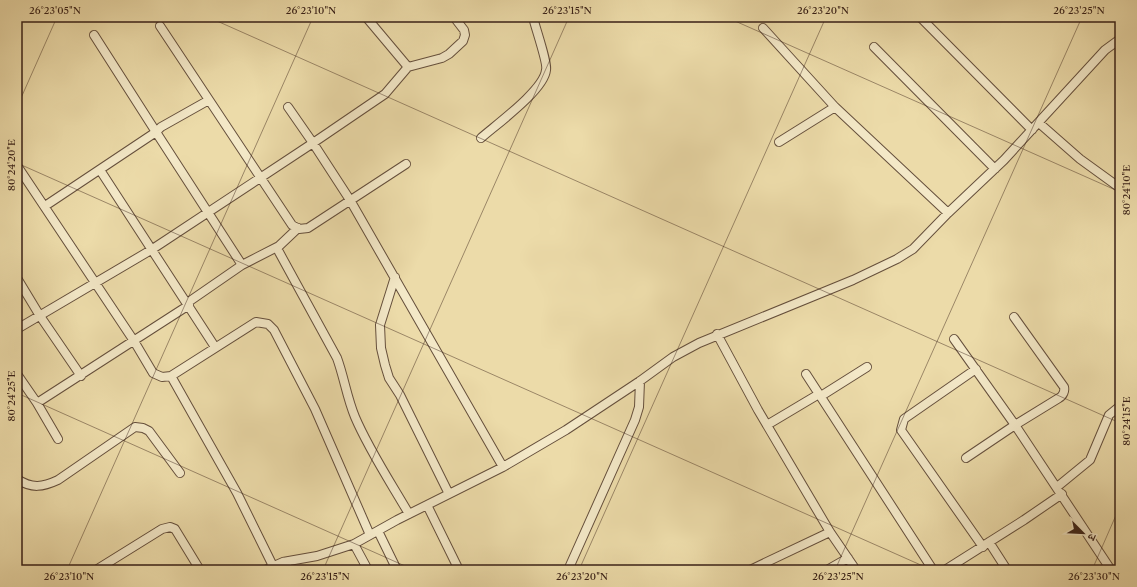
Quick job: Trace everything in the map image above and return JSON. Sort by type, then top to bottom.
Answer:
[{"type":"street","points":[[366,17],[408,67]]},
{"type":"street","points":[[17,329],[94,282],[151,250],[313,143],[384,94],[408,67],[442,58],[449,54],[463,41],[465,35],[464,30],[454,17]]},
{"type":"street","points":[[481,138],[535,91],[544,80],[547,69],[533,17]]},
{"type":"street","points":[[920,17],[1032,130]]},
{"type":"street","points":[[160,26],[260,178],[292,224],[298,228],[308,228],[406,164]]},
{"type":"street","points":[[763,28],[835,107],[948,213]]},
{"type":"street","points":[[94,35],[207,213],[242,265]]},
{"type":"street","points":[[265,570],[283,562],[317,556],[354,544],[409,514],[503,467],[566,430],[640,381],[673,357],[717,334],[853,280],[897,259],[913,249],[948,213],[995,169],[1105,50],[1120,39]]},
{"type":"street","points":[[874,48],[995,169]]},
{"type":"street","points":[[45,206],[156,132],[161,127],[209,100]]},
{"type":"street","points":[[288,107],[350,200],[503,467]]},
{"type":"street","points":[[779,142],[835,107]]},
{"type":"street","points":[[1039,123],[1080,159],[1120,188]]},
{"type":"street","points":[[18,166],[134,340],[153,373],[162,377],[171,376],[256,322],[268,324],[274,330],[315,409],[374,533],[397,570]]},
{"type":"street","points":[[100,170],[215,347]]},
{"type":"street","points":[[37,404],[188,304],[242,265],[279,246],[298,228]]},
{"type":"street","points":[[279,252],[337,358],[343,374],[348,398],[354,416],[409,514]]},
{"type":"street","points":[[394,277],[380,325],[381,348],[385,365],[389,378],[400,395],[449,494]]},
{"type":"street","points":[[17,278],[40,316],[81,376]]},
{"type":"street","points":[[966,458],[1062,396],[1065,390],[1014,317]]},
{"type":"street","points":[[717,334],[767,425],[830,532],[856,570]]},
{"type":"street","points":[[954,339],[1062,494],[1111,570]]},
{"type":"street","points":[[767,425],[867,367]]},
{"type":"street","points":[[976,369],[904,420],[901,430],[1007,570]]},
{"type":"street","points":[[17,374],[58,438]]},
{"type":"street","points":[[806,374],[932,570]]},
{"type":"street","points":[[171,376],[237,493],[273,566]]},
{"type":"street","points":[[568,570],[635,420],[639,407],[640,381]]},
{"type":"street","points":[[1057,487],[1090,460],[1110,415],[1120,406]]},
{"type":"street","points":[[17,479],[27,485],[37,486],[49,484],[58,480],[135,427],[149,430],[180,473]]},
{"type":"street","points":[[945,570],[1062,494]]},
{"type":"street","points":[[427,505],[459,570]]},
{"type":"street","points":[[96,570],[162,529],[170,527],[175,529],[200,570]]},
{"type":"street","points":[[750,570],[830,532]]},
{"type":"street","points":[[354,544],[368,570]]},
{"type":"street","points":[[827,570],[848,558]]},
{"type":"street","points":[[283,562],[290,570]]}]
